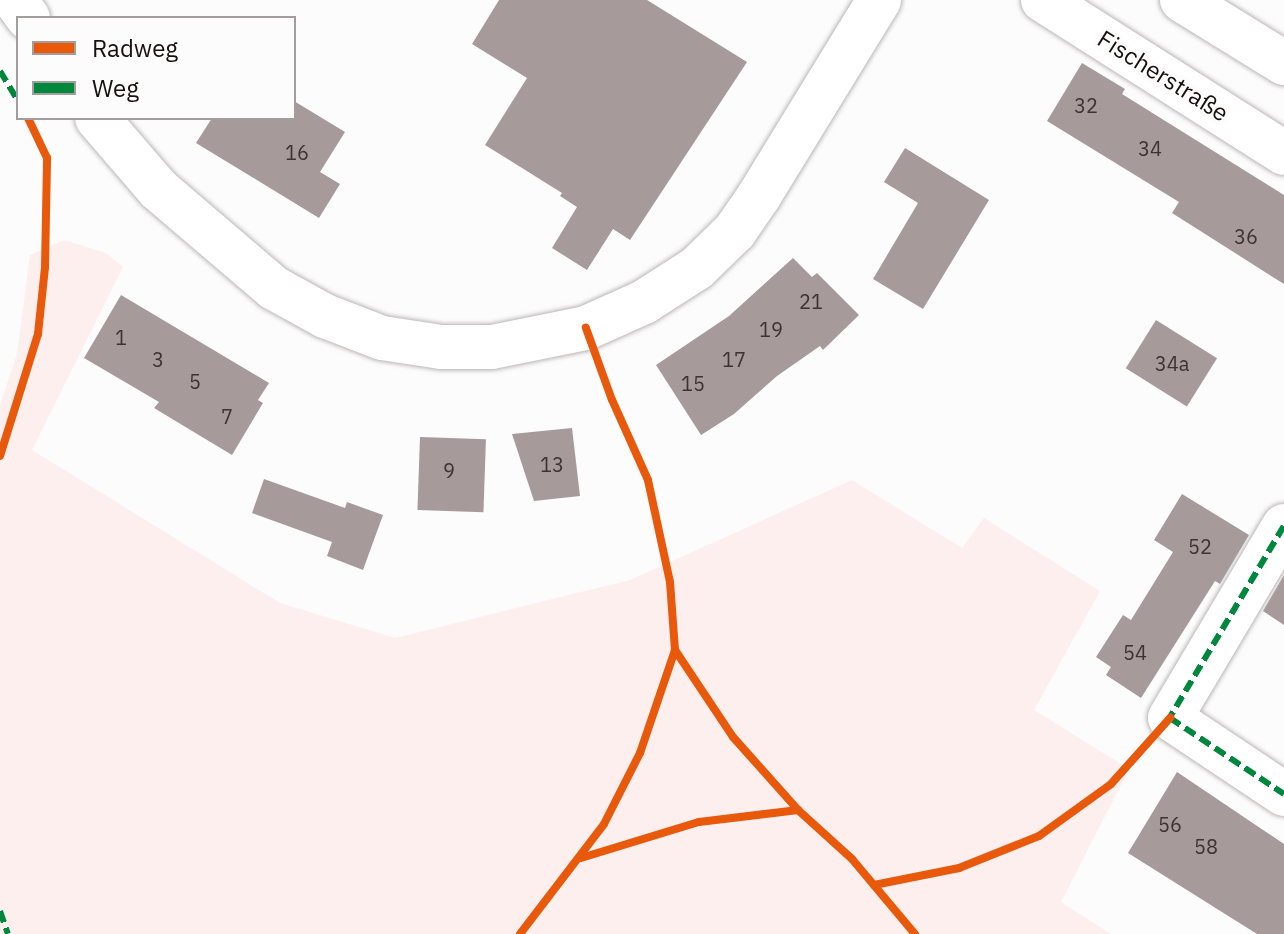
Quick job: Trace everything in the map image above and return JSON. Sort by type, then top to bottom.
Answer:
[{"type":"street","points":[[99,120],[158,189],[274,288],[325,316],[382,338],[441,347],[492,347],[586,328],[644,302],[697,268],[735,231],[759,196],[879,0]]},
{"type":"street","name":"Fischerstraße","points":[[1043,0],[1284,153]]},
{"type":"street","points":[[1182,0],[1284,63]]},
{"type":"street","points":[[1284,526],[1170,718],[1284,794]]},
{"type":"shaded area","points":[[64,240],[106,253],[123,267],[32,450],[280,603],[395,638],[630,580],[852,480],[962,548],[984,518],[1100,591],[1034,710],[1129,769],[1061,902],[1111,934],[0,934],[0,405],[17,354],[30,255]]},
{"type":"building","points":[[499,0],[647,0],[747,62],[630,240],[613,229],[587,270],[552,248],[577,207],[560,196],[562,193],[485,145],[527,78],[472,44]]},
{"type":"building","points":[[1082,63],[1125,89],[1122,94],[1284,195],[1284,284],[1172,213],[1179,202],[1047,121]]},
{"type":"building","points":[[296,102],[345,132],[320,172],[340,184],[319,218],[196,143],[211,120],[296,120]]},
{"type":"building","points":[[905,148],[989,200],[923,309],[873,279],[918,203],[884,182]]},
{"type":"building","points":[[793,258],[812,277],[817,273],[859,315],[823,350],[820,346],[777,376],[734,414],[701,435],[656,365],[729,316]]},
{"type":"building","points":[[121,295],[269,383],[258,400],[263,403],[232,455],[154,408],[159,402],[84,358]]},
{"type":"building","points":[[1156,320],[1217,358],[1187,406],[1126,368]]},
{"type":"building","points":[[572,428],[580,496],[534,501],[512,434]]},
{"type":"building","points":[[420,437],[486,439],[483,512],[417,510]]},
{"type":"building","points":[[264,479],[345,508],[347,502],[383,515],[363,570],[327,556],[332,542],[252,513]]},
{"type":"building","points":[[1182,494],[1249,535],[1220,584],[1215,581],[1141,698],[1106,675],[1111,667],[1096,657],[1123,615],[1131,620],[1173,552],[1154,540]]},
{"type":"building","points":[[1284,575],[1284,625],[1263,611]]},
{"type":"building","points":[[1177,772],[1284,844],[1284,934],[1257,934],[1128,853]]},
{"type":"marked path","points":[[0,71],[16,98]]},
{"type":"marked path","points":[[1167,722],[1284,526]]},
{"type":"marked path","points":[[1170,718],[1284,794]]},
{"type":"marked path","points":[[0,911],[8,934]]},
{"type":"cycle path","points":[[0,456],[38,334],[45,267],[47,158],[29,120]]},
{"type":"cycle path","points":[[520,934],[604,824],[640,753],[675,650],[670,582],[648,480],[612,400],[586,328]]},
{"type":"cycle path","points":[[675,650],[733,737],[798,810],[852,859],[915,934]]},
{"type":"cycle path","points":[[874,885],[959,868],[1039,836],[1111,784],[1170,718]]},
{"type":"cycle path","points":[[581,858],[699,822],[798,810]]}]
